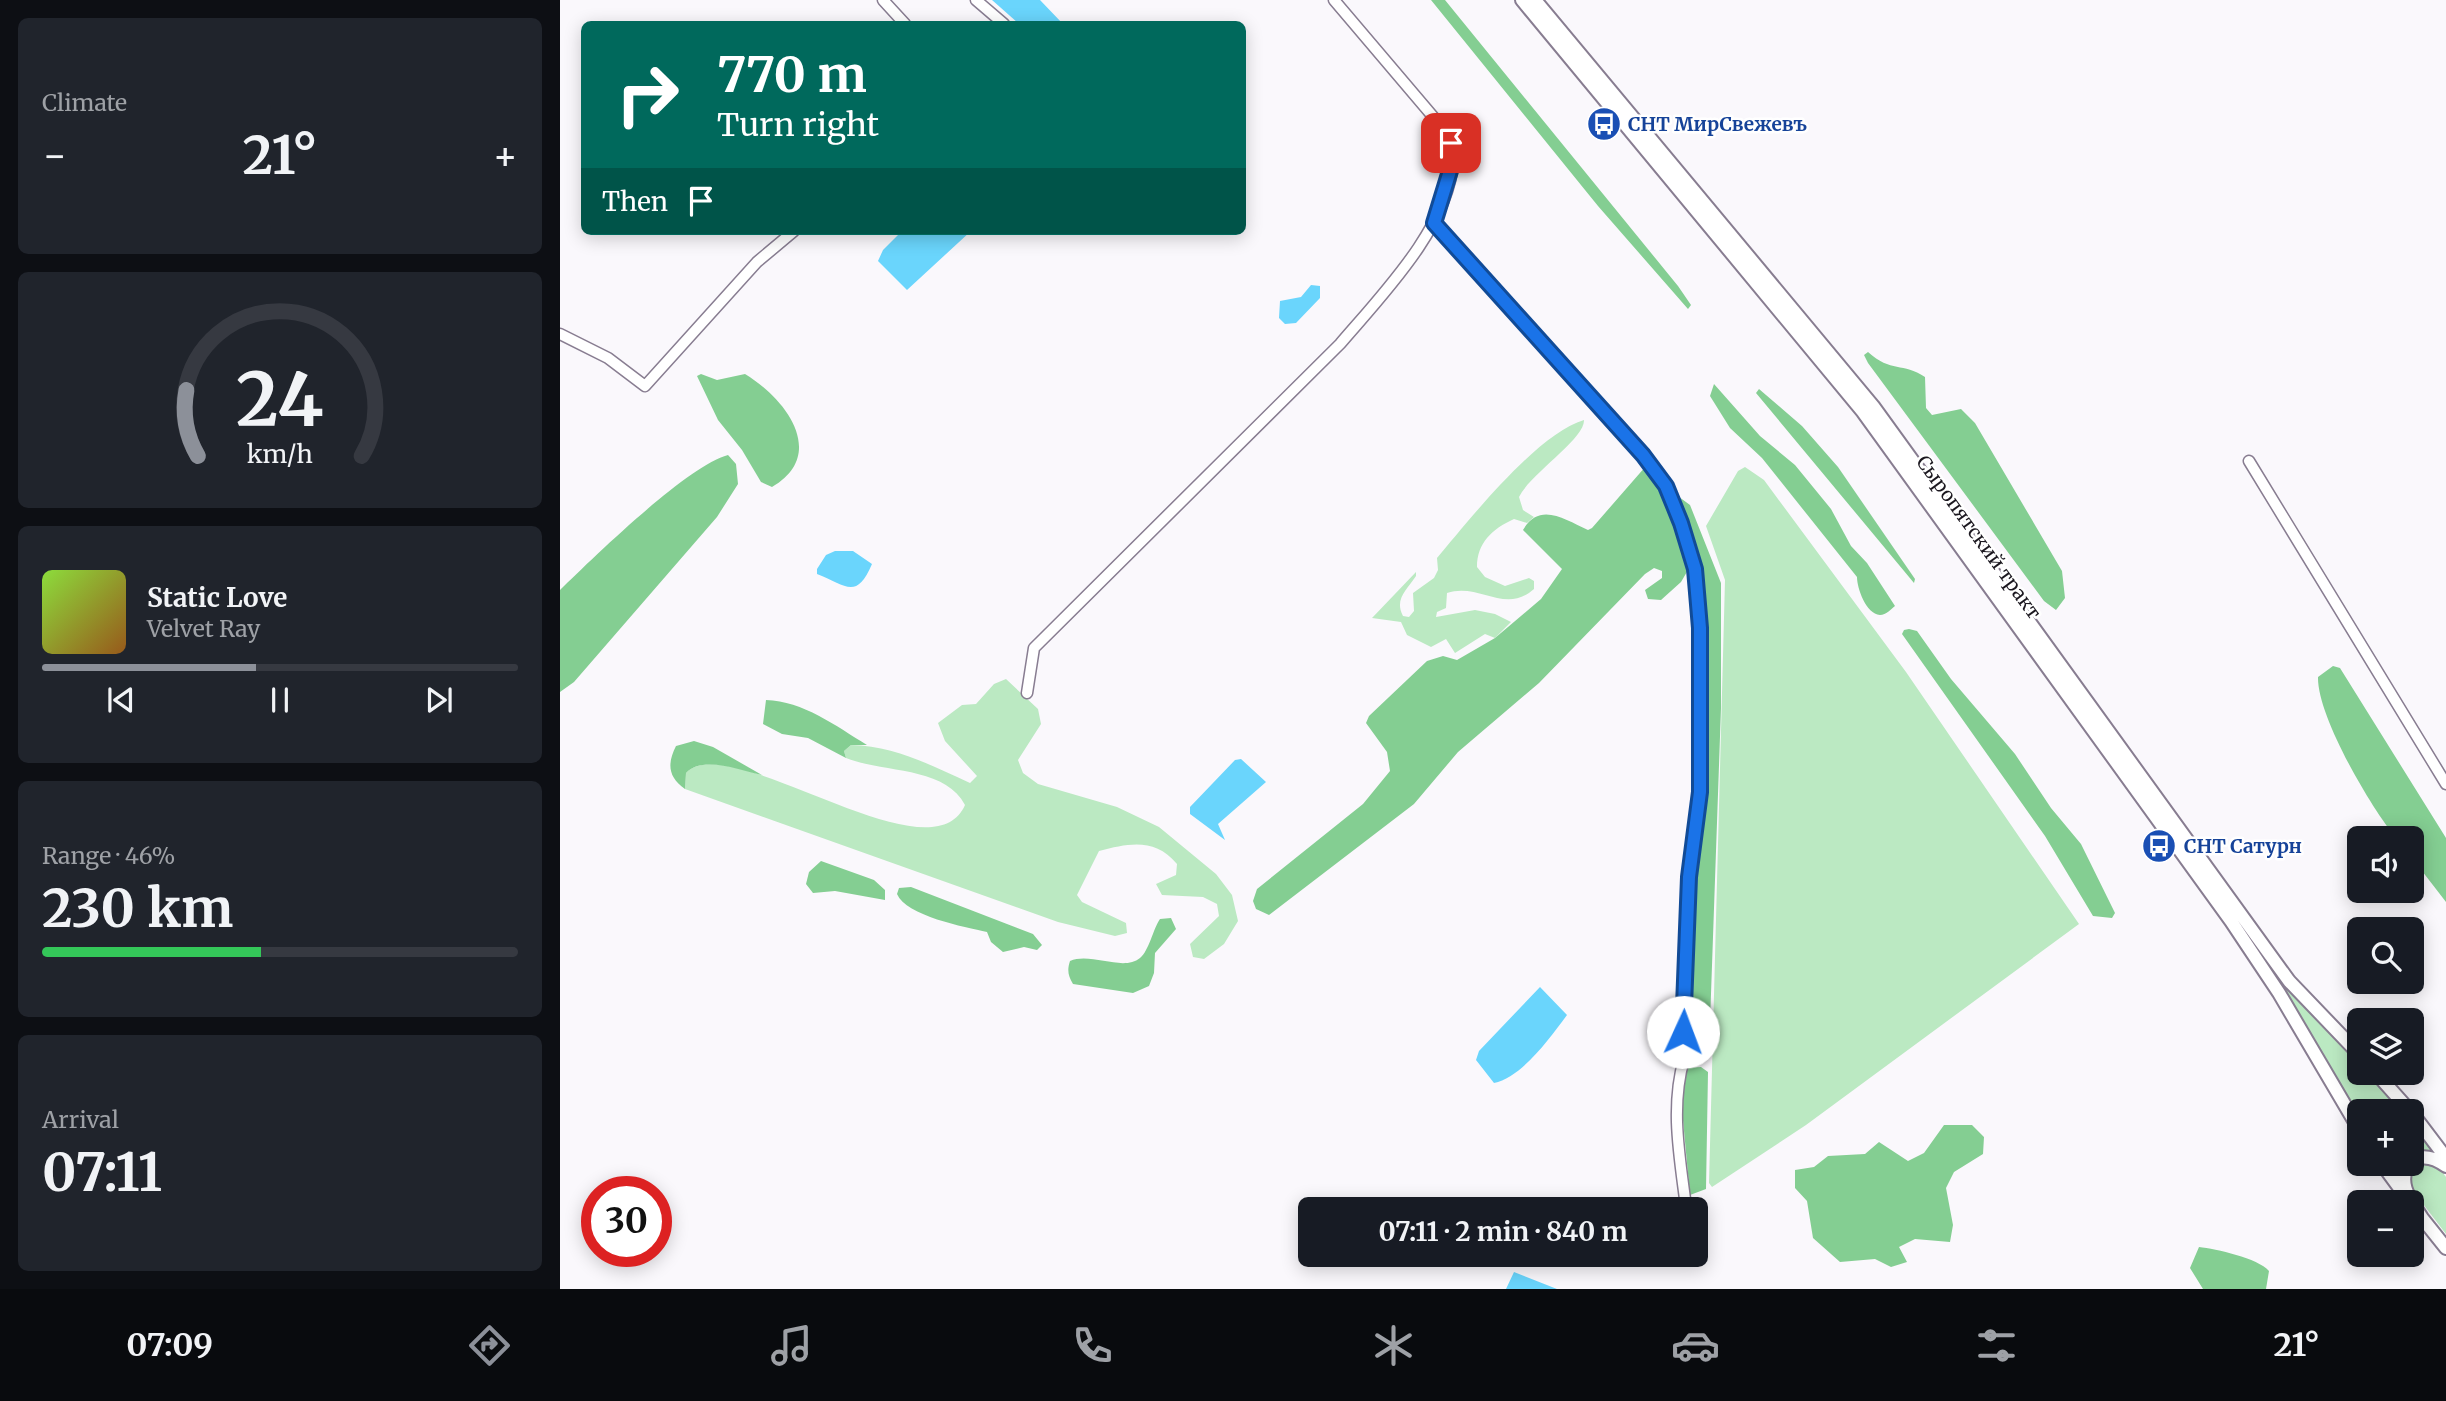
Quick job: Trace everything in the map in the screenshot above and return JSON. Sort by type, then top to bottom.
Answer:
[{"type":"main road","name":"Сыропятский тракт","points":[[1521,0],[1816,354],[1919,487],[2203,880],[2279,993],[2347,1109]]},
{"type":"main road","name":"Сыропятский тракт","points":[[1535,0],[1873,407],[2288,981],[2347,1042]]},
{"type":"main road","points":[[2387,1085],[2399,1099]]},
{"type":"main road","points":[[2424,1129],[2446,1158]]},
{"type":"main road","points":[[2424,1158],[2433,1158],[2446,1166]]},
{"type":"main road","points":[[2424,1220],[2446,1248]]},
{"type":"street","points":[[883,0],[902,21]]},
{"type":"street","points":[[976,0],[1000,21]]},
{"type":"street","points":[[1027,693],[1034,648],[1332,353],[1386,290],[1434,223],[1453,161],[1451,143],[1441,126],[1334,0]]},
{"type":"street","points":[[1434,223],[1643,455],[1666,486],[1695,569],[1701,654],[1700,792],[1689,877],[1685,1059],[1676,1088],[1685,1197]]},
{"type":"street","points":[[560,334],[608,358],[645,386],[757,262],[789,235]]},
{"type":"street","points":[[2249,461],[2446,785]]},
{"type":"green space","points":[[1431,0],[1445,0],[1678,286],[1691,305],[1688,309],[1598,206]]},
{"type":"green space","points":[[1868,352],[1884,363],[1917,372],[1925,377],[1926,408],[1932,415],[1961,409],[1975,423],[2062,571],[2065,598],[2056,610],[2044,601],[1868,363],[1864,355]]},
{"type":"green space","points":[[701,374],[717,380],[745,374],[760,385],[786,412],[795,428],[799,443],[797,459],[789,474],[772,487],[761,482],[742,450],[718,420],[697,376]]},
{"type":"green space","points":[[1714,384],[1760,436],[1795,465],[1831,509],[1851,546],[1867,563],[1895,606],[1888,612],[1880,615],[1870,610],[1861,594],[1857,577],[1762,458],[1730,428],[1710,396]]},
{"type":"green space","points":[[1759,389],[1802,426],[1838,467],[1915,579],[1914,583],[1756,393]]},
{"type":"green space","points":[[1584,420],[1576,437],[1534,478],[1519,497],[1523,510],[1534,517],[1527,523],[1514,519],[1499,527],[1487,538],[1480,551],[1477,567],[1485,577],[1505,586],[1529,578],[1534,581],[1534,589],[1513,599],[1470,591],[1447,593],[1446,608],[1437,612],[1436,617],[1475,610],[1495,614],[1511,622],[1495,638],[1485,634],[1455,653],[1446,639],[1431,647],[1407,635],[1401,622],[1372,618],[1416,572],[1400,605],[1403,616],[1409,617],[1414,611],[1413,593],[1434,578],[1438,570],[1437,558],[1485,501],[1546,442]]},
{"type":"green space","points":[[728,455],[736,464],[738,484],[717,517],[574,682],[560,692],[560,590],[666,494],[689,476]]},
{"type":"green space","points":[[1646,466],[1662,487],[1684,539],[1691,565],[1681,582],[1661,600],[1648,599],[1645,590],[1662,578],[1662,571],[1654,568],[1645,574],[1539,683],[1458,752],[1414,804],[1269,915],[1256,909],[1253,901],[1257,889],[1363,804],[1390,771],[1387,752],[1366,723],[1369,716],[1427,661],[1443,656],[1457,660],[1495,638],[1541,599],[1562,569],[1523,530],[1530,521],[1537,516],[1553,515],[1588,530]]},
{"type":"green space","points":[[1745,467],[1764,480],[1906,672],[2079,924],[1806,1125],[1712,1187],[1709,1183],[1725,580],[1706,526],[1738,471]]},
{"type":"green space","points":[[1675,494],[1690,505],[1721,583],[1721,708],[1710,1023],[1706,1027],[1699,1021],[1688,1022],[1692,877],[1705,747],[1707,666],[1697,558],[1674,499]]},
{"type":"green space","points":[[1909,629],[1917,631],[1951,679],[2015,754],[2051,808],[2081,844],[2115,913],[2112,918],[2093,916],[2045,836],[1902,634]]},
{"type":"green space","points":[[2333,666],[2340,668],[2446,838],[2446,902],[2424,874],[2424,826],[2387,826],[2385,823],[2335,737],[2320,694],[2318,677]]},
{"type":"green space","points":[[1006,679],[1038,709],[1041,724],[1018,760],[1023,773],[1038,784],[1117,807],[1159,827],[1216,874],[1232,895],[1238,921],[1224,944],[1204,959],[1193,957],[1190,944],[1219,916],[1217,904],[1203,897],[1162,895],[1156,884],[1176,875],[1177,864],[1151,846],[1121,846],[1099,851],[1077,895],[1082,902],[1126,923],[1127,933],[1115,936],[1058,922],[685,789],[686,773],[709,764],[743,770],[784,783],[873,817],[913,826],[945,824],[965,805],[956,792],[943,783],[912,772],[846,758],[844,751],[851,745],[882,749],[912,758],[970,783],[977,776],[945,741],[938,723],[962,705],[976,704],[994,684]]},
{"type":"green space","points":[[766,700],[780,701],[806,710],[867,745],[851,745],[844,751],[846,758],[808,738],[782,734],[763,724]]},
{"type":"green space","points":[[694,741],[713,747],[762,775],[722,766],[702,765],[686,773],[685,789],[672,775],[670,764],[676,746]]},
{"type":"green space","points":[[821,861],[874,880],[885,890],[885,900],[835,891],[813,893],[806,884],[809,872]]},
{"type":"green space","points":[[911,887],[1033,934],[1042,945],[1037,950],[1024,947],[1003,952],[991,942],[987,932],[937,919],[912,909],[897,894],[899,888]]},
{"type":"green space","points":[[1171,918],[1176,929],[1155,953],[1154,973],[1149,986],[1133,993],[1073,984],[1068,973],[1070,961],[1087,959],[1116,963],[1133,962],[1146,950],[1160,919]]},
{"type":"green space","points":[[2255,942],[2287,985],[2347,1049],[2347,1085],[2378,1085],[2391,1099],[2347,1099]]},
{"type":"green space","points":[[1701,1067],[1708,1072],[1706,1189],[1690,1195],[1680,1088],[1685,1068]]},
{"type":"green space","points":[[1944,1125],[1972,1125],[1984,1137],[1983,1154],[1954,1172],[1946,1188],[1953,1225],[1950,1242],[1915,1239],[1899,1247],[1907,1262],[1891,1267],[1875,1259],[1840,1262],[1813,1238],[1807,1201],[1795,1188],[1795,1170],[1814,1167],[1828,1156],[1865,1154],[1879,1142],[1908,1161],[1924,1153]]},
{"type":"green space","points":[[2424,1140],[2434,1154],[2424,1154]]},
{"type":"green space","points":[[2424,1163],[2437,1165],[2446,1177],[2446,1234],[2424,1205],[2424,1190],[2412,1190],[2407,1183],[2408,1176],[2424,1176]]},
{"type":"green space","points":[[2199,1247],[2236,1255],[2264,1266],[2269,1271],[2266,1289],[2203,1289],[2190,1268]]},
{"type":"water","points":[[992,0],[1040,0],[1060,21],[1016,21]]},
{"type":"water","points":[[898,235],[967,235],[907,290],[878,261],[883,250]]},
{"type":"water","points":[[1311,285],[1320,286],[1320,298],[1296,323],[1285,324],[1279,318],[1280,301],[1301,297]]},
{"type":"water","points":[[835,551],[853,551],[872,564],[861,583],[849,587],[817,574],[817,569],[826,555]]},
{"type":"water","points":[[1241,759],[1266,782],[1218,824],[1225,840],[1190,814],[1190,807],[1235,760]]},
{"type":"water","points":[[1540,987],[1567,1015],[1525,1065],[1494,1083],[1476,1060],[1479,1051]]},
{"type":"water","points":[[1514,1272],[1557,1289],[1506,1289]]},
{"type":"place","name":"СНТ МирСвежевъ","points":[[1604,124]]},
{"type":"place","name":"СНТ Сатурн","points":[[2159,846]]},
{"type":"route","points":[[1451,143],[1453,161],[1434,223],[1464,260],[1643,455],[1666,486],[1695,569],[1700,628],[1702,721],[1700,792],[1689,877],[1683,1032]]}]
